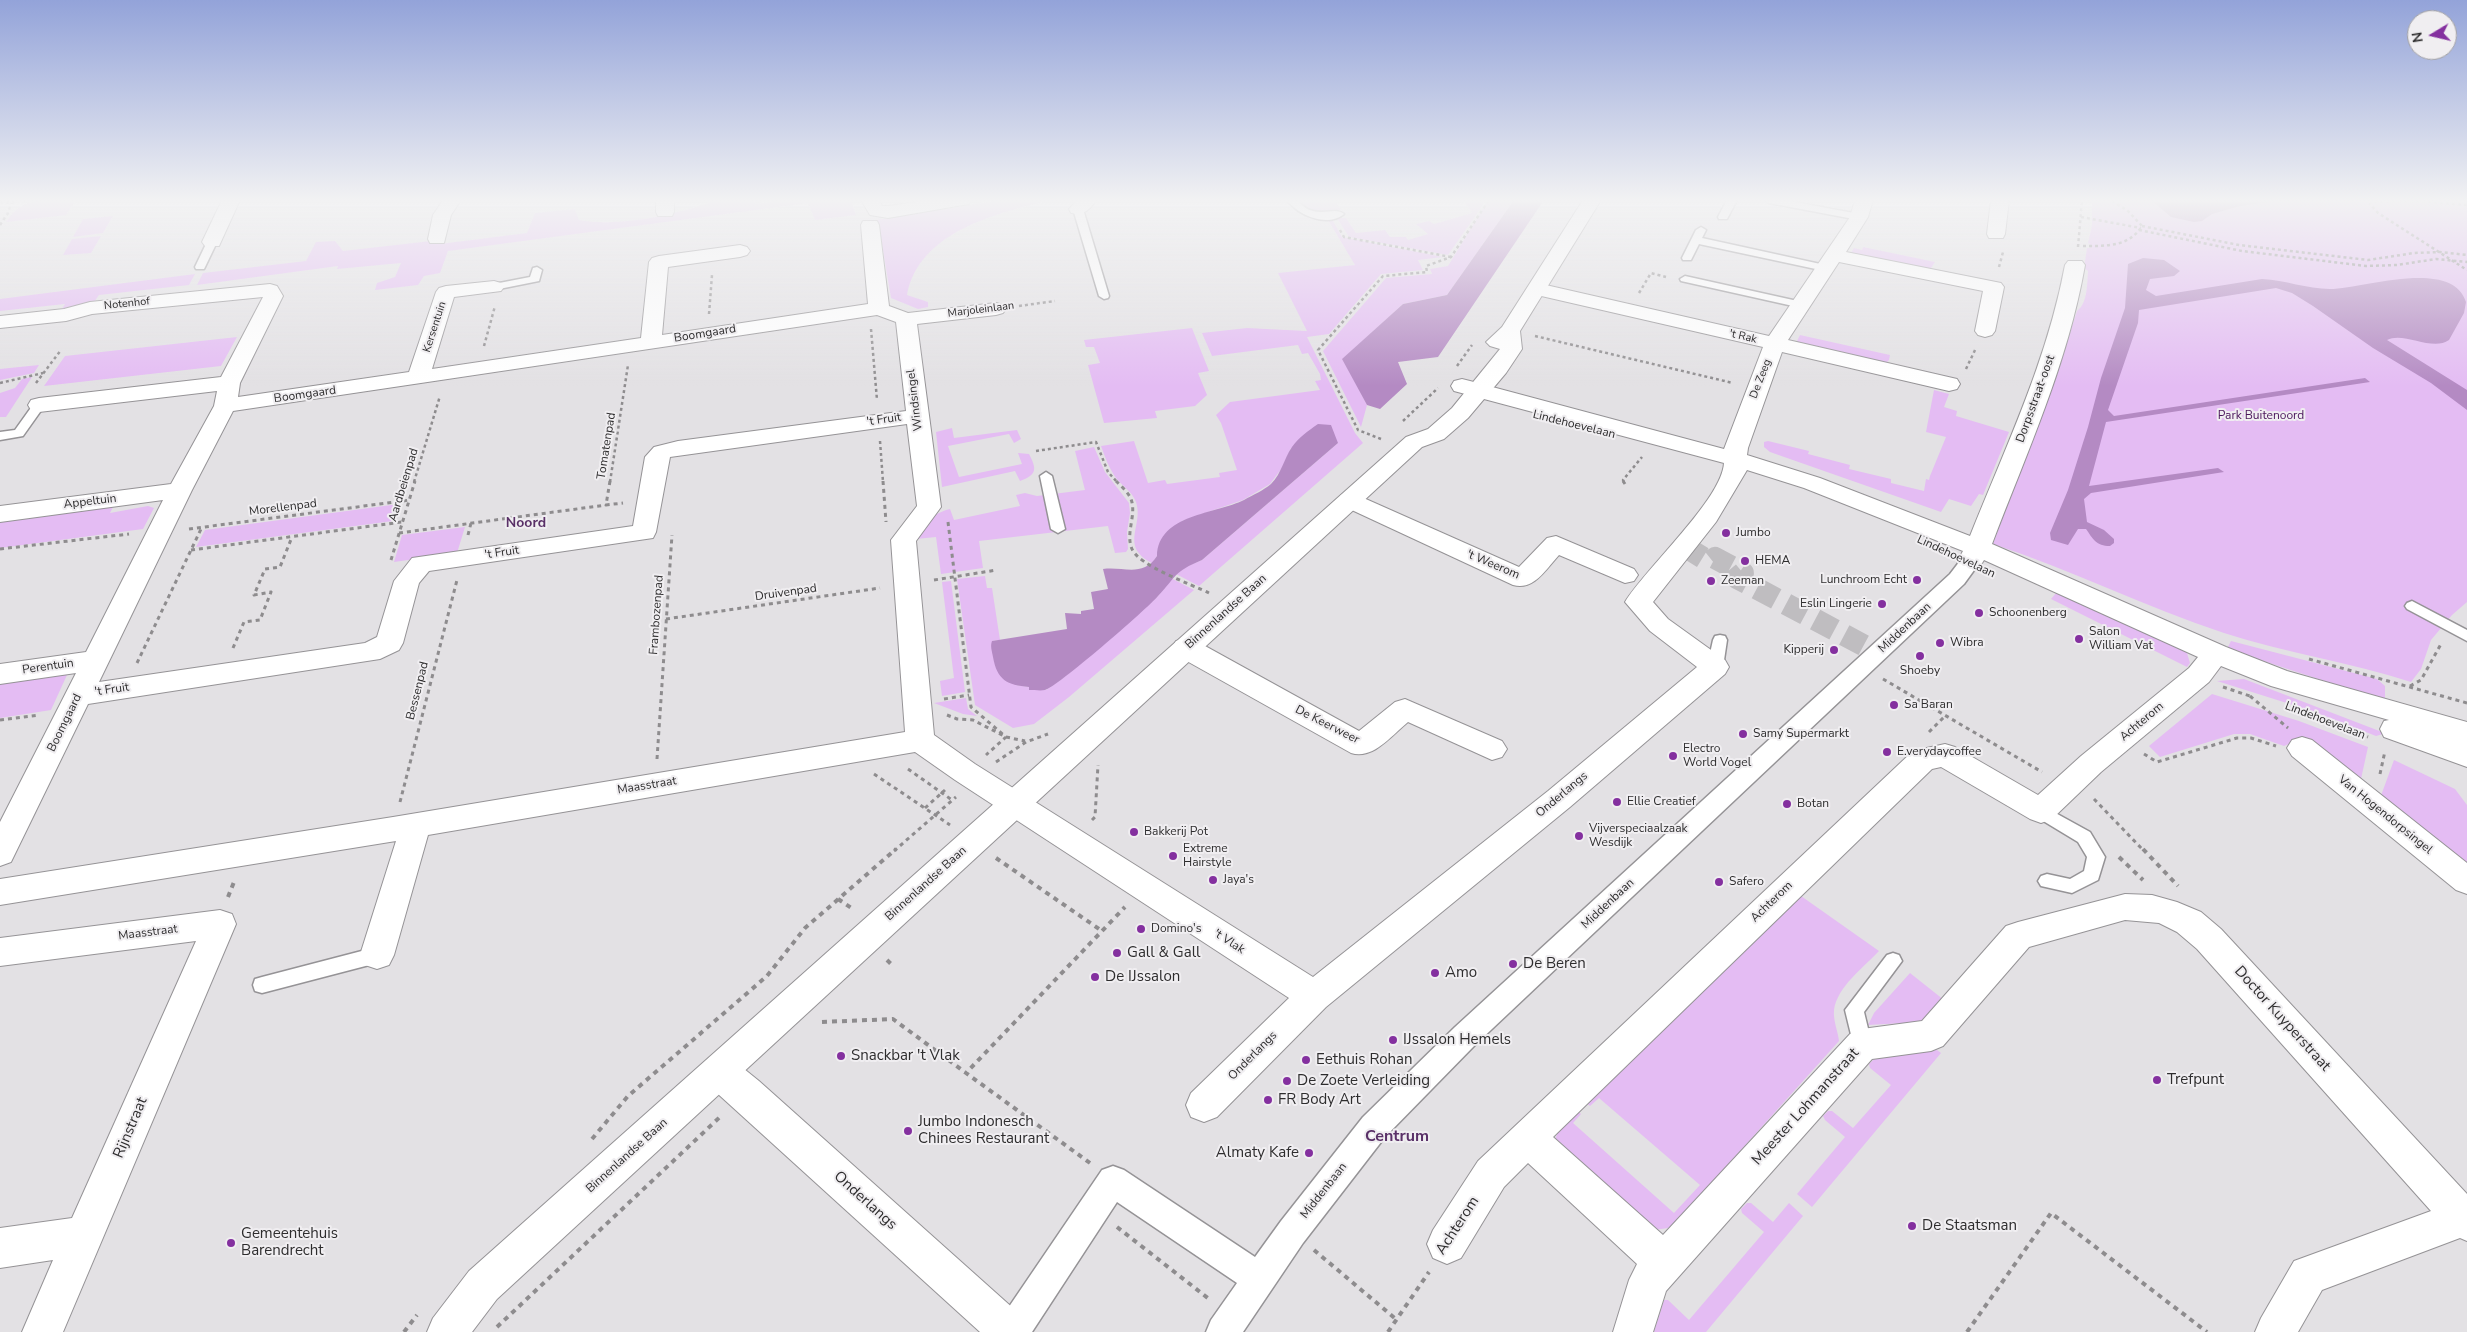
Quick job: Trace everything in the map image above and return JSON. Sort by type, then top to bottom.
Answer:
[{"type":"street","points":[[641,344],[659,262]]},
{"type":"street","points":[[876,262],[879,309],[906,319]]},
{"type":"street","name":"Binnenlandse Baan","points":[[433,1322],[483,1285],[733,1083],[1014,803],[1350,500],[1408,433],[1423,425],[1450,390],[1511,349],[1510,331],[1554,262]]},
{"type":"street","name":"De Zeeg","points":[[1737,459],[1736,448],[1774,345],[1828,262]]},
{"type":"street","points":[[1836,262],[1994,287],[1984,331]]},
{"type":"street","name":"Dorpsstraat-oost","points":[[1974,555],[2037,400],[2071,301],[2076,262]]},
{"type":"street","name":"Kersentuin","points":[[418,378],[446,292],[494,287]]},
{"type":"street","name":"Notenhof","points":[[0,322],[66,315],[90,308],[270,290],[273,296],[228,383],[225,406]]},
{"type":"street","name":"'t Rak","points":[[1537,290],[1949,384]]},
{"type":"street","name":"Boomgaard","points":[[0,853],[180,490],[225,406],[879,309]]},
{"type":"street","name":"Marjoleinlaan","points":[[906,319],[996,309]]},
{"type":"street","name":"Windsingel","points":[[906,319],[916,416],[929,507],[903,540],[920,740]]},
{"type":"street","points":[[39,405],[228,383]]},
{"type":"street","name":"Binnenlandse Baan","points":[[1408,433],[1436,434],[1460,413],[1450,390]]},
{"type":"street","name":"Lindehoevelaan","points":[[1450,390],[1737,459],[1812,483],[1974,555],[2207,664],[2273,690],[2312,698],[2467,756]]},
{"type":"street","name":"'t Fruit","points":[[79,695],[370,652],[389,643],[408,581],[421,564],[644,532],[657,457],[662,452],[678,448],[916,416]]},
{"type":"street","name":"Onderlangs","points":[[1204,1105],[1314,996],[1559,799],[1718,654],[1660,625],[1638,602],[1674,568],[1735,471],[1737,459]]},
{"type":"street","name":"Appeltuin","points":[[0,514],[180,490]]},
{"type":"street","name":"'t Weerom","points":[[1350,500],[1522,579],[1556,544],[1625,575]]},
{"type":"street","name":"Middenbaan","points":[[1228,1325],[1292,1232],[1374,1127],[1472,1030],[1957,579],[1974,555]]},
{"type":"street","name":"De Keerweer","points":[[1186,648],[1361,745],[1405,709],[1492,749]]},
{"type":"street","name":"Perentuin","points":[[0,674],[97,660]]},
{"type":"street","name":"Achterom","points":[[1448,1244],[1491,1174],[1888,790],[1923,759],[1946,755],[2041,811],[2207,664]]},
{"type":"street","name":"Lindehoevelaan","points":[[2273,690],[2313,687],[2467,733]]},
{"type":"street","points":[[920,740],[1014,803]]},
{"type":"street","name":"Maasstraat","points":[[0,892],[879,749],[920,740]]},
{"type":"street","name":"Van Hogendorpsingel","points":[[2302,748],[2467,881]]},
{"type":"street","name":"'t Vlak","points":[[1014,803],[1314,996]]},
{"type":"street","points":[[376,955],[404,827]]},
{"type":"street","name":"Meester Lohmanstraat","points":[[1633,1332],[1649,1280],[1862,1045],[1931,1035],[2018,936],[2125,907],[2152,908],[2174,901]]},
{"type":"street","name":"Doctor Kuyperstraat","points":[[2174,901],[2189,922],[2209,939],[2465,1220]]},
{"type":"street","name":"Maasstraat","points":[[0,952],[220,924]]},
{"type":"street","name":"Rijnstraat","points":[[42,1332],[220,924]]},
{"type":"street","name":"Onderlangs","points":[[733,1083],[1011,1332],[1113,1181]]},
{"type":"street","points":[[1527,1138],[1665,1263]]},
{"type":"street","points":[[1113,1181],[1260,1279]]},
{"type":"street","points":[[2275,1332],[2308,1275],[2465,1220]]},
{"type":"street","points":[[0,1248],[84,1236]]},
{"type":"lane","points":[[200,267],[202,262]]},
{"type":"lane","points":[[1096,262],[1104,296]]},
{"type":"lane","points":[[494,287],[535,279],[537,270]]},
{"type":"lane","points":[[1686,279],[1802,305]]},
{"type":"lane","points":[[0,436],[19,433],[39,405]]},
{"type":"lane","points":[[1046,476],[1058,529]]},
{"type":"lane","points":[[2412,606],[2467,636]]},
{"type":"lane","name":"Achterom","points":[[2041,811],[2084,837]]},
{"type":"lane","points":[[2047,881],[2072,886],[2092,876],[2096,857],[2084,837]]},
{"type":"lane","points":[[262,985],[376,955]]},
{"type":"lane","points":[[1862,1045],[1854,1010],[1893,961]]},
{"type":"path","points":[[707,334],[712,262]]},
{"type":"path","points":[[1377,447],[1384,440],[1358,430],[1318,350],[1383,276],[1427,272],[1426,266],[1437,262]]},
{"type":"path","points":[[1994,287],[2001,262]]},
{"type":"path","points":[[2334,262],[2366,266],[2423,262]]},
{"type":"path","points":[[2456,262],[2467,270]]},
{"type":"path","points":[[1629,311],[1651,273],[1678,280],[1686,279]]},
{"type":"path","points":[[477,370],[499,290],[494,287]]},
{"type":"path","name":"Marjoleinlaan","points":[[996,309],[1055,302]]},
{"type":"path","points":[[1949,384],[1959,383],[1984,331]]},
{"type":"path","points":[[1532,335],[1758,390]]},
{"type":"path","name":"Tomatenpad","points":[[606,505],[641,344]]},
{"type":"path","points":[[1408,433],[1450,390],[1472,344]]},
{"type":"path","points":[[0,383],[43,373]]},
{"type":"path","name":"Aardbeienpad","points":[[421,564],[388,568],[410,500],[446,374]]},
{"type":"path","name":"Binnenlandse Baan","points":[[1036,451],[1096,442],[1108,472],[1130,496],[1134,511],[1130,534],[1132,549],[1142,561],[1210,593],[1203,599]]},
{"type":"path","points":[[1625,484],[1623,480],[1644,454]]},
{"type":"path","points":[[399,533],[651,498]]},
{"type":"path","name":"Morellenpad","points":[[0,549],[142,532],[159,533],[410,500]]},
{"type":"path","points":[[946,513],[971,707],[1006,738]]},
{"type":"path","points":[[191,550],[402,522]]},
{"type":"path","points":[[125,688],[202,527]]},
{"type":"path","name":"Frambozenpad","points":[[655,784],[672,533]]},
{"type":"path","points":[[222,674],[244,622],[260,620],[271,592],[254,595],[264,569],[280,567],[292,537]]},
{"type":"path","name":"Bessenpad","points":[[404,827],[462,558]]},
{"type":"path","points":[[908,584],[997,570]]},
{"type":"path","name":"Druivenpad","points":[[666,619],[908,584]]},
{"type":"path","points":[[2410,686],[2421,680],[2450,628]]},
{"type":"path","points":[[2120,740],[2157,762],[2237,738],[2251,738],[2284,749],[2302,748],[2300,738],[2250,696],[2214,683],[2207,664]]},
{"type":"path","points":[[1863,667],[1941,711],[2066,787],[2093,797],[2174,901]]},
{"type":"path","points":[[2250,696],[2273,690]]},
{"type":"path","points":[[918,703],[957,719],[973,720],[1006,738],[1026,742],[1047,735],[1054,729]]},
{"type":"path","name":"Lindehoevelaan","points":[[2315,716],[2378,741]]},
{"type":"path","points":[[879,749],[952,800]]},
{"type":"path","points":[[591,1140],[628,1096],[767,976],[805,928],[935,814],[845,754]]},
{"type":"path","points":[[1072,840],[1095,817],[1098,765],[1105,759]]},
{"type":"path","points":[[2084,837],[2115,854],[2163,898],[2174,901]]},
{"type":"path","points":[[220,924],[227,900],[247,853]]},
{"type":"path","points":[[1007,866],[1102,931]]},
{"type":"path","points":[[966,1073],[1144,887]]},
{"type":"path","points":[[838,899],[854,909]]},
{"type":"path","points":[[887,960],[894,967]]},
{"type":"path","points":[[816,1028],[822,1022],[893,1019],[1113,1181]]},
{"type":"path","points":[[492,1332],[733,1083]]},
{"type":"path","points":[[1095,1209],[1228,1325]]},
{"type":"path","points":[[1967,1332],[2051,1213],[2207,1332]]},
{"type":"path","name":"Achterom","points":[[1388,1332],[1448,1244]]},
{"type":"path","points":[[1337,1270],[1397,1320]]},
{"type":"path","points":[[404,1332],[433,1322]]},
{"type":"green space","points":[[296,262],[444,262],[440,273],[424,276],[418,285],[375,290],[377,283],[395,277],[401,263],[337,269],[338,266],[197,285],[203,273]]},
{"type":"green space","points":[[885,262],[922,262],[914,273],[907,295],[928,302],[928,307],[918,309],[891,298]]},
{"type":"green space","points":[[1353,262],[1419,262],[1423,270],[1381,274],[1329,334],[1307,337],[1355,433],[1363,443],[1199,586],[1176,574],[1185,567],[1202,560],[1338,443],[1291,448],[1282,468],[1270,484],[1243,500],[1182,521],[1152,563],[1142,556],[1137,550],[1135,543],[1138,511],[1136,502],[1132,495],[1118,481],[1107,462],[1101,446],[1134,441],[1148,483],[1165,480],[1167,484],[1220,477],[1219,473],[1237,470],[1221,423],[1216,415],[1230,402],[1320,390],[1315,381],[1321,380],[1320,374],[1308,353],[1302,354],[1298,345],[1212,356],[1202,333],[1247,328],[1307,331],[1278,273],[1355,265]]},
{"type":"green space","points":[[1450,262],[1470,262],[1447,295],[1403,304],[1343,359],[1367,405],[1361,427],[1323,351],[1386,278],[1432,274],[1430,269],[1448,266]]},
{"type":"green space","points":[[1893,262],[1935,262],[1931,268],[1924,269]]},
{"type":"green space","name":"Park Buitenoord","points":[[2085,262],[2467,262],[2467,602],[2452,615],[2431,640],[2421,669],[2411,682],[2224,633],[1993,544],[2057,372],[2077,311],[2085,298],[2088,271],[2084,268]]},
{"type":"green space","points":[[195,274],[189,285],[99,295],[94,302],[60,312],[65,304],[0,311],[0,299]]},
{"type":"green space","points":[[1192,328],[1209,371],[1198,373],[1207,395],[1195,406],[1155,411],[1157,418],[1104,423],[1088,365],[1100,363],[1094,347],[1086,347],[1084,340]]},
{"type":"green space","points":[[1800,335],[1890,355],[1889,360],[1886,363],[1796,343]]},
{"type":"green space","points":[[237,337],[221,366],[44,386],[65,356]]},
{"type":"green space","points":[[39,365],[34,373],[0,380],[0,369]]},
{"type":"green space","points":[[32,377],[6,417],[0,417],[0,393],[15,388],[22,379]]},
{"type":"green space","points":[[1934,390],[1949,394],[1944,407],[1957,411],[1956,416],[2009,432],[1983,495],[1979,494],[1971,506],[1949,499],[1941,512],[1770,452],[1764,447],[1764,442],[1768,441],[1809,451],[1808,454],[1850,465],[1849,469],[1891,479],[1891,483],[1924,491],[1926,479],[1929,480],[1946,437],[1926,432]]},
{"type":"green space","points":[[952,428],[954,438],[1017,430],[1021,439],[1014,443],[1009,434],[948,446],[959,477],[1022,464],[1018,453],[1029,454],[1034,471],[1030,476],[1020,481],[1015,471],[942,487],[936,432]]},
{"type":"green space","points":[[1094,447],[1105,472],[1129,503],[1128,549],[1126,552],[1115,553],[1108,526],[979,541],[983,568],[941,574],[936,537],[916,539],[921,528],[929,519],[938,513],[950,509],[954,520],[1020,506],[1016,495],[1025,493],[1037,496],[1085,490],[1075,451]]},
{"type":"green space","points":[[399,504],[393,521],[196,547],[205,530]]},
{"type":"green space","points":[[114,505],[110,513],[148,506],[154,508],[143,529],[0,548],[0,521]]},
{"type":"green space","points":[[465,527],[457,553],[394,562],[402,535]]},
{"type":"green space","points":[[985,576],[987,588],[992,588],[1000,640],[992,641],[1016,685],[1030,687],[1030,690],[1046,690],[1063,678],[1158,596],[1171,578],[1194,590],[1069,697],[1034,724],[1013,728],[975,705],[957,579]]},
{"type":"green space","points":[[951,581],[965,692],[942,696],[940,681],[954,678],[942,582]]},
{"type":"green space","points":[[2057,592],[2180,647],[2187,653],[2190,663],[2187,667],[2051,599]]},
{"type":"green space","points":[[2231,641],[2377,679],[2385,686],[2385,701],[2227,649]]},
{"type":"green space","points":[[58,673],[67,675],[51,710],[0,718],[0,681]]},
{"type":"green space","points":[[2244,679],[2383,734],[2376,736],[2312,711],[2217,681]]},
{"type":"green space","points":[[2212,694],[2299,721],[2368,747],[2361,779],[2305,737],[2284,746],[2250,734],[2234,734],[2160,757],[2149,746]]},
{"type":"green space","points":[[966,698],[968,709],[977,716],[963,714],[934,703]]},
{"type":"green space","points":[[2394,760],[2455,789],[2467,805],[2467,873],[2379,801]]},
{"type":"green space","points":[[1801,896],[1879,951],[1846,985],[1836,1002],[1834,1014],[1839,1041],[1677,1221],[1668,1228],[1654,1230],[1555,1144],[1557,1133],[1576,1110],[1581,1114],[1573,1123],[1674,1213],[1700,1185],[1599,1098],[1590,1106],[1584,1101]]},
{"type":"green space","points":[[1910,973],[1944,1000],[1922,1022],[1868,1025],[1874,1013]]},
{"type":"green space","points":[[1937,1050],[1941,1053],[1812,1207],[1797,1194],[1845,1137],[1825,1120],[1823,1116],[1828,1111],[1832,1111],[1853,1128],[1891,1085],[1870,1068],[1869,1064],[1875,1058]]},
{"type":"green space","points":[[1747,1203],[1751,1203],[1773,1222],[1789,1203],[1803,1216],[1706,1332],[1654,1332],[1664,1300],[1668,1300],[1689,1320],[1764,1232],[1742,1213],[1741,1209]]},
{"type":"shaded area","points":[[1470,262],[1502,262],[1438,357],[1398,362],[1407,384],[1380,409],[1367,405],[1342,359],[1403,304],[1447,295]]},
{"type":"shaded area","points":[[2133,262],[2167,262],[2180,271],[2174,276],[2150,279],[2146,290],[2156,296],[2262,279],[2330,289],[2405,279],[2425,278],[2443,281],[2457,289],[2466,302],[2464,313],[2449,340],[2435,344],[2401,338],[2387,340],[2467,390],[2467,410],[2431,383],[2373,348],[2313,306],[2292,293],[2276,288],[2139,310],[2138,323],[2108,410],[2114,416],[2365,378],[2370,382],[2106,422],[2089,486],[2218,468],[2224,472],[2091,493],[2084,499],[2087,522],[2104,530],[2114,539],[2114,543],[2110,546],[2101,545],[2093,539],[2086,529],[2078,529],[2068,545],[2051,540],[2050,533],[2068,490],[2101,378],[2125,308],[2128,264]]},
{"type":"shaded area","points":[[1318,424],[1331,425],[1338,443],[1202,560],[1180,571],[1137,616],[1066,676],[1045,690],[1029,690],[1029,687],[1009,683],[1000,676],[991,649],[992,641],[1067,629],[1065,613],[1081,614],[1081,611],[1094,609],[1091,592],[1108,589],[1103,569],[1132,570],[1145,567],[1157,556],[1160,542],[1167,532],[1178,524],[1190,518],[1244,500],[1271,484],[1295,443]]},
{"type":"tunnel","points":[[1684,546],[1710,562],[1715,558],[1743,573],[1737,578],[1878,653]]},
{"type":"place","name":"Jumbo","points":[[1726,533]]},
{"type":"place","name":"HEMA","points":[[1745,561]]},
{"type":"place","name":"Lunchroom Echt","points":[[1917,580]]},
{"type":"place","name":"Zeeman","points":[[1711,581]]},
{"type":"place","name":"Eslin Lingerie","points":[[1882,604]]},
{"type":"place","name":"Schoonenberg","points":[[1979,613]]},
{"type":"place","name":"Salon William Vat","points":[[2079,639]]},
{"type":"place","name":"Wibra","points":[[1940,643]]},
{"type":"place","name":"Kipperij","points":[[1834,650]]},
{"type":"place","name":"Shoeby","points":[[1920,656]]},
{"type":"place","name":"Sa Baran","points":[[1894,705]]},
{"type":"place","name":"Samy Supermarkt","points":[[1743,734]]},
{"type":"place","name":"E.verydaycoffee","points":[[1887,752]]},
{"type":"place","name":"Electro World Vogel","points":[[1673,756]]},
{"type":"place","name":"Ellie Creatief","points":[[1617,802]]},
{"type":"place","name":"Botan","points":[[1787,804]]},
{"type":"place","name":"Bakkerij Pot","points":[[1134,832]]},
{"type":"place","name":"Vijverspeciaalzaak Wesdijk","points":[[1579,836]]},
{"type":"place","name":"Extreme Hairstyle","points":[[1173,856]]},
{"type":"place","name":"Jaya's","points":[[1213,880]]},
{"type":"place","name":"Safero","points":[[1719,882]]},
{"type":"place","name":"Domino's","points":[[1141,929]]},
{"type":"place","name":"Gall & Gall","points":[[1117,953]]},
{"type":"place","name":"De Beren","points":[[1513,964]]},
{"type":"place","name":"Amo","points":[[1435,973]]},
{"type":"place","name":"De IJssalon","points":[[1095,977]]},
{"type":"place","name":"IJssalon Hemels","points":[[1393,1040]]},
{"type":"place","name":"Snackbar 't Vlak","points":[[841,1056]]},
{"type":"place","name":"Eethuis Rohan","points":[[1306,1060]]},
{"type":"place","name":"Trefpunt","points":[[2157,1080]]},
{"type":"place","name":"De Zoete Verleiding","points":[[1287,1081]]},
{"type":"place","name":"FR Body Art","points":[[1268,1100]]},
{"type":"place","name":"Jumbo Indonesch Chinees Restaurant","points":[[908,1131]]},
{"type":"place","name":"Almaty Kafe","points":[[1309,1153]]},
{"type":"place","name":"De Staatsman","points":[[1912,1226]]},
{"type":"place","name":"Gemeentehuis Barendrecht","points":[[231,1243]]},
{"type":"district","name":"Noord","points":[[526,524]]},
{"type":"district","name":"Centrum","points":[[1397,1137]]}]
